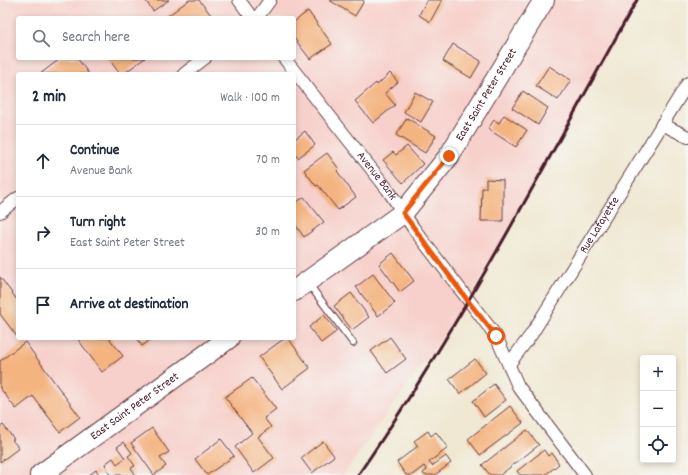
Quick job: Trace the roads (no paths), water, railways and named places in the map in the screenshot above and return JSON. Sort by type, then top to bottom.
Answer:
[{"type":"main road","name":"East Saint Peter Street","points":[[300,286],[403,213],[449,156],[544,0]]},
{"type":"main road","name":"East Saint Peter Street","points":[[40,475],[226,340]]},
{"type":"street","points":[[239,0],[251,16]]},
{"type":"street","points":[[258,16],[270,0]]},
{"type":"street","points":[[187,72],[202,60]]},
{"type":"street","name":"Avenue Bank","points":[[286,60],[295,72]]},
{"type":"street","name":"Avenue Bank","points":[[296,73],[388,190],[403,213],[496,336],[518,386],[585,475]]},
{"type":"street","name":"Rue Lafayette","points":[[509,364],[531,335],[688,83]]},
{"type":"street","points":[[662,124],[688,137]]},
{"type":"street","points":[[0,212],[16,200]]},
{"type":"lane","points":[[300,286],[353,343]]},
{"type":"railway","points":[[358,475],[433,360],[468,301],[537,181],[637,0]]}]
